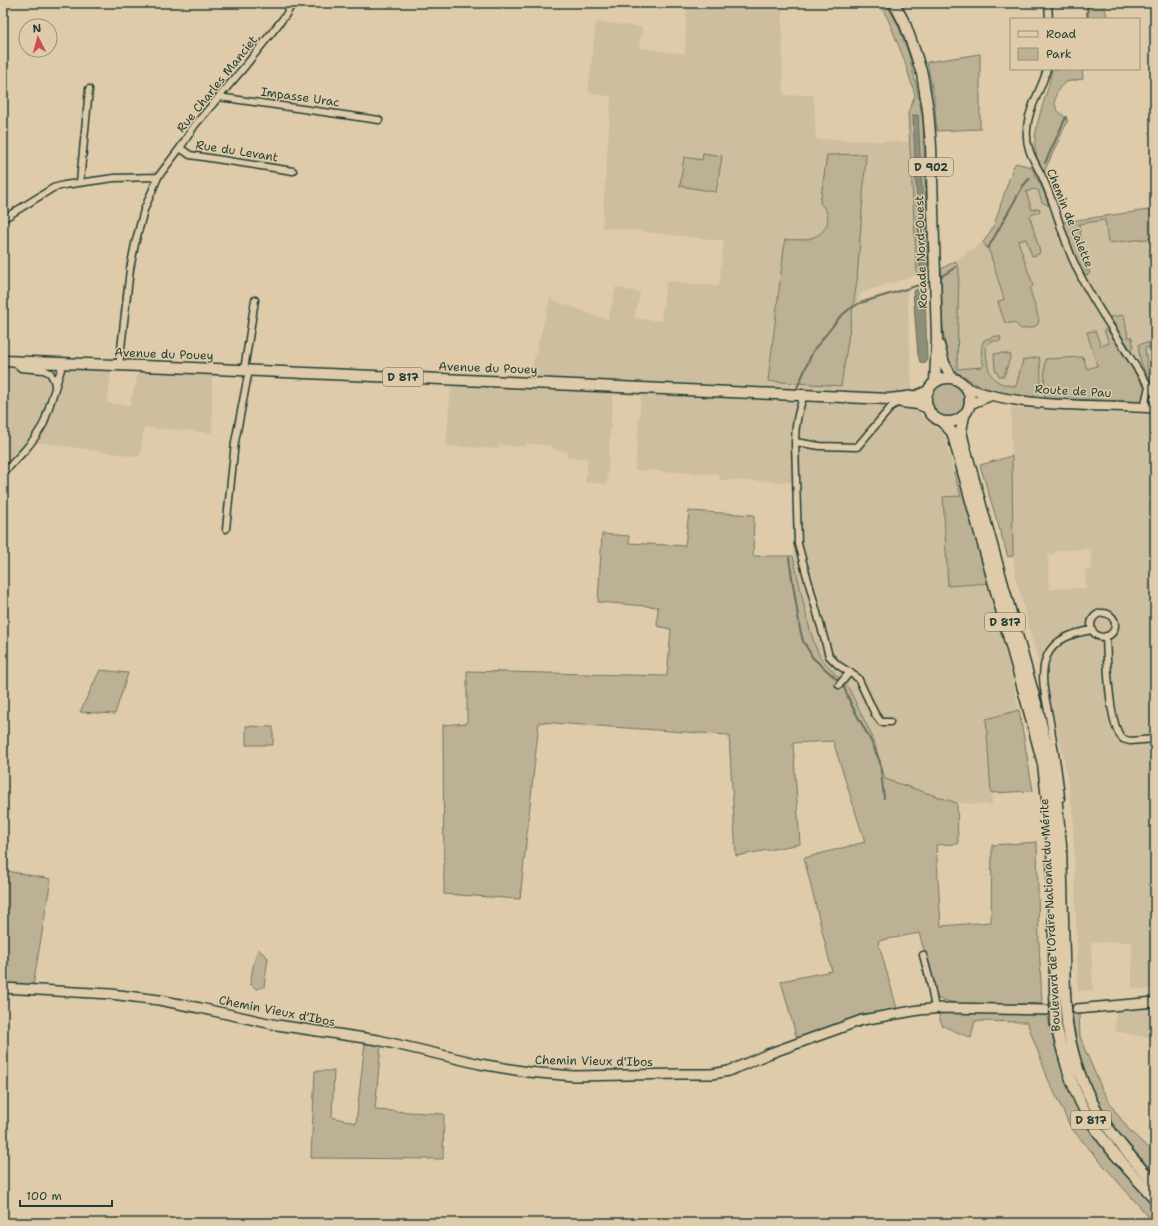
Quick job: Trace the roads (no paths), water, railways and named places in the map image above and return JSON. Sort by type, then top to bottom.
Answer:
[{"type":"main road","name":"Rocade Nord-Ouest","points":[[894,3],[905,24],[922,74],[928,110],[931,146],[937,338],[935,382]]},
{"type":"main road","name":"Rocade Nord-Ouest","points":[[937,338],[944,363],[952,378]]},
{"type":"main road","name":"Avenue du Pouey","points":[[3,361],[247,370],[804,395]]},
{"type":"main road","points":[[952,378],[946,378],[935,382],[928,391],[926,397],[931,414],[941,421],[953,422],[964,416],[970,404],[967,388]]},
{"type":"main road","name":"Route de Pau","points":[[952,378],[967,388]]},
{"type":"main road","name":"D 817","points":[[804,395],[889,399],[916,396],[928,391]]},
{"type":"main road","name":"D 817","points":[[889,399],[899,402],[918,404],[928,408]]},
{"type":"main road","name":"Boulevard de l'Ordre National du Mérite","points":[[964,416],[961,431],[964,444],[1033,691],[1048,748],[1055,785],[1061,845],[1060,993],[1056,1024],[1065,1063],[1085,1111],[1104,1140],[1155,1199]]},
{"type":"main road","name":"Boulevard de l'Ordre National du Mérite","points":[[941,421],[952,432],[1043,764],[1052,844],[1060,993],[1071,1048],[1079,1074],[1097,1112],[1109,1130],[1155,1184]]},
{"type":"street","name":"Rue Charles Manciet","points":[[119,366],[130,269],[135,244],[144,210],[158,177],[195,125],[283,18],[293,3]]},
{"type":"street","points":[[1048,3],[1049,18]]},
{"type":"street","name":"Chemin de Lalette","points":[[1047,70],[1028,119],[1027,142],[1030,152],[1045,181],[1072,259],[1102,314],[1155,394]]},
{"type":"street","points":[[80,182],[89,89]]},
{"type":"street","name":"Impasse Urac","points":[[218,97],[379,120]]},
{"type":"street","name":"Rue du Levant","points":[[180,148],[190,155],[293,171]]},
{"type":"street","points":[[3,219],[53,188],[80,182],[114,178],[158,177]]},
{"type":"street","points":[[226,529],[235,442],[247,370],[255,300]]},
{"type":"street","points":[[14,362],[21,368],[44,370],[50,373],[54,380],[55,388]]},
{"type":"street","points":[[3,473],[20,456],[40,432],[63,363]]},
{"type":"street","points":[[1144,408],[1149,386]]},
{"type":"street","name":"Route de Pau","points":[[967,388],[990,396],[1040,403],[1155,408]]},
{"type":"street","points":[[804,395],[797,413],[795,427],[798,544],[829,656],[838,665],[858,678],[881,722],[890,722]]},
{"type":"street","name":"Route de Pau","points":[[970,404],[990,396]]},
{"type":"street","points":[[795,442],[820,446],[857,447],[892,406],[899,402]]},
{"type":"street","points":[[1099,614],[1107,614],[1113,618],[1115,625],[1112,632],[1106,636],[1098,635],[1092,630],[1093,618],[1099,614]]},
{"type":"street","points":[[1061,845],[1064,829],[1060,787],[1046,696],[1044,667],[1049,652],[1061,640],[1077,633],[1092,630]]},
{"type":"street","points":[[1106,636],[1110,700],[1118,732],[1123,739],[1130,741],[1155,739]]},
{"type":"street","points":[[841,684],[850,672]]},
{"type":"street","points":[[923,955],[935,1009]]},
{"type":"street","name":"Chemin Vieux d'Ibos","points":[[3,988],[98,994],[177,1003],[277,1025],[378,1040],[487,1065],[528,1072],[574,1076],[712,1074],[729,1071],[768,1054],[862,1020],[902,1012],[935,1009],[1046,1010]]},
{"type":"street","points":[[1077,1009],[1155,1002]]},
{"type":"waterway","points":[[1087,3],[1088,18]]},
{"type":"waterway","points":[[1045,163],[1066,117]]},
{"type":"waterway","points":[[988,248],[1023,186],[1030,178]]},
{"type":"waterway","points":[[942,276],[956,267]]},
{"type":"waterway","points":[[797,388],[813,351],[839,318],[848,310],[860,303],[929,282]]},
{"type":"waterway","points":[[789,558],[803,641],[813,658],[843,685],[880,762],[884,798]]}]
